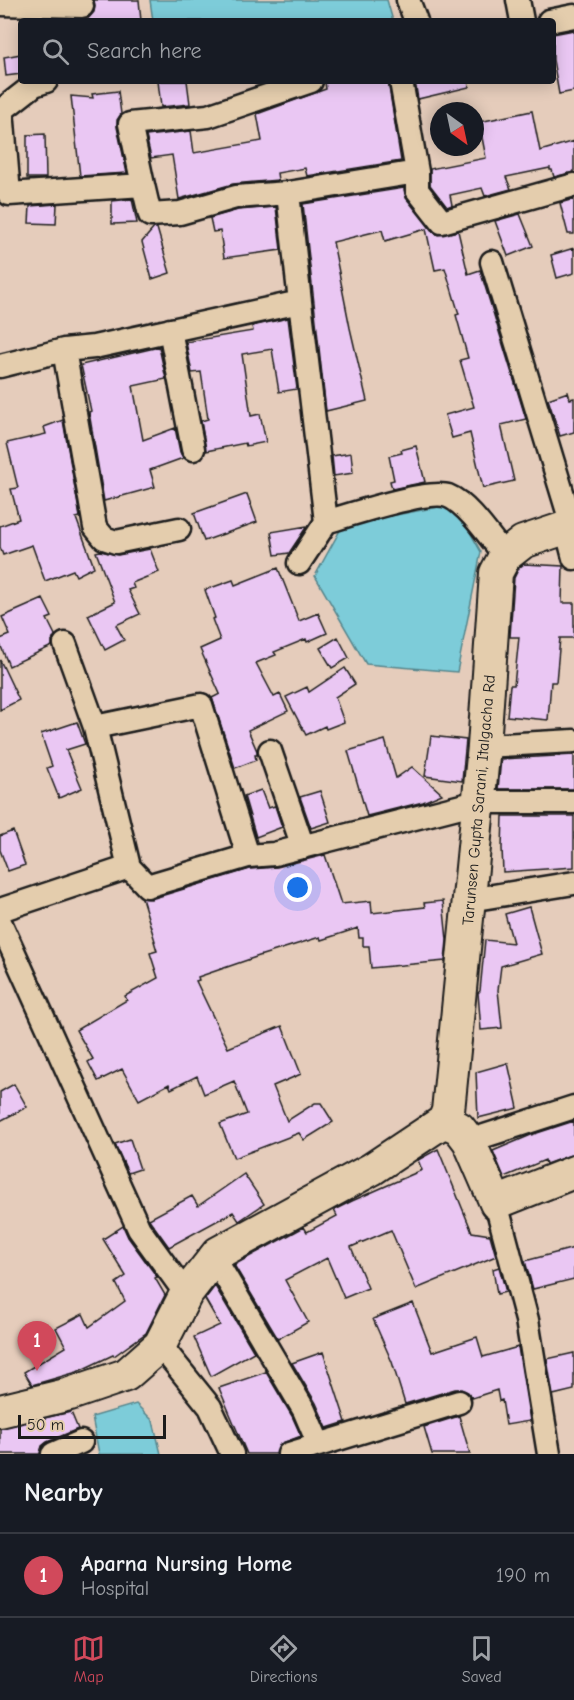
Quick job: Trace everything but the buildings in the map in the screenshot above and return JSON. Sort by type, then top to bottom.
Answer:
[{"type":"street","points":[[408,0],[415,18]]},
{"type":"street","points":[[518,0],[521,18]]},
{"type":"street","points":[[0,4],[81,9]]},
{"type":"street","points":[[556,20],[574,16]]},
{"type":"street","points":[[37,84],[2,110],[3,161],[9,194],[143,185]]},
{"type":"street","points":[[302,84],[208,116],[130,124],[150,215],[180,213],[236,196],[288,193],[417,172]]},
{"type":"street","points":[[402,84],[417,172],[417,190],[442,222],[574,185]]},
{"type":"street","points":[[288,193],[326,522],[299,563]]},
{"type":"street","points":[[492,262],[571,526],[574,558]]},
{"type":"street","points":[[0,366],[64,350],[94,347],[300,302]]},
{"type":"street","points":[[170,330],[193,449]]},
{"type":"street","points":[[64,350],[95,527],[104,538],[116,542],[179,529]]},
{"type":"street","points":[[326,522],[403,500],[436,495],[448,496],[473,517],[505,556],[524,542],[571,526]]},
{"type":"street","name":"Tarunsen Gupta Sarani, Italgacha Rd","points":[[444,1121],[451,1092],[470,900],[496,573],[505,556]]},
{"type":"street","points":[[64,644],[94,727],[129,867],[147,886],[248,856],[274,854],[477,802],[574,802]]},
{"type":"street","points":[[94,727],[201,705],[248,856]]},
{"type":"street","points":[[484,746],[574,741]]},
{"type":"street","points":[[270,751],[303,847]]},
{"type":"street","points":[[0,910],[129,867]]},
{"type":"street","points":[[470,900],[574,883]]},
{"type":"street","points":[[0,922],[139,1229],[186,1294]]},
{"type":"street","points":[[469,1141],[574,1107]]},
{"type":"street","points":[[0,1410],[70,1394],[126,1375],[160,1346],[186,1294],[218,1253],[372,1169],[444,1121],[459,1128],[469,1141],[496,1203],[527,1320],[549,1454]]},
{"type":"street","points":[[496,1203],[574,1172]]},
{"type":"street","points":[[215,1259],[304,1410],[319,1445]]},
{"type":"street","points":[[160,1346],[210,1407],[232,1454]]},
{"type":"street","points":[[289,1454],[459,1402]]},
{"type":"street","points":[[53,1454],[81,1443]]},
{"type":"water","points":[[150,0],[387,0],[392,18],[153,18]]},
{"type":"water","points":[[454,504],[481,552],[457,672],[366,664],[315,576],[343,525]]},
{"type":"water","points":[[136,1404],[153,1421],[161,1454],[99,1454],[92,1417]]},
{"type":"place","name":"Aparna Nursing Home","points":[[37,1371]]}]
